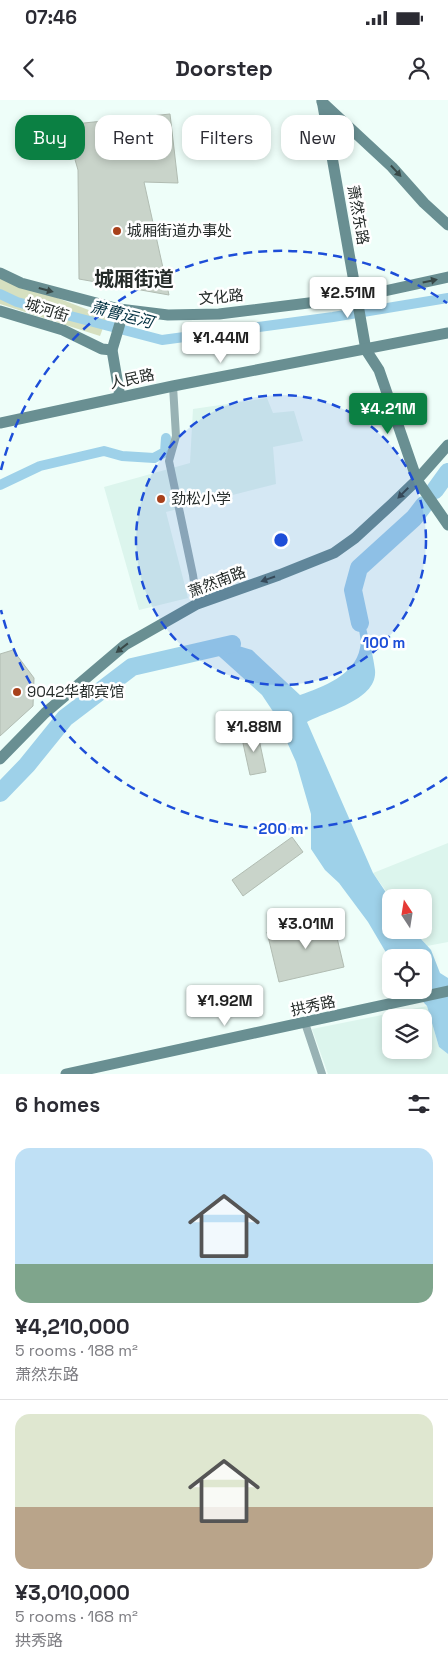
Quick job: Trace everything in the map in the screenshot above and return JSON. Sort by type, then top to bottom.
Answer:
[{"type":"street","points":[[322,101],[392,166],[424,203],[448,225]]},
{"type":"street","name":"萧然东路","points":[[322,101],[366,350],[379,370],[417,480],[448,525]]},
{"type":"street","name":"文化路","points":[[0,273],[21,283],[124,310],[168,315],[219,314],[358,300],[448,277]]},
{"type":"street","points":[[120,397],[112,350],[124,310]]},
{"type":"street","name":"城河街","points":[[0,311],[63,330],[102,349],[112,350]]},
{"type":"street","name":"人民路","points":[[0,423],[173,386],[448,333]]},
{"type":"street","points":[[173,386],[176,436],[169,461],[193,575],[197,604]]},
{"type":"street","name":"萧然南路","points":[[0,759],[45,713],[125,645],[197,604],[334,553],[362,531],[417,480],[448,445]]},
{"type":"street","name":"拱秀路","points":[[66,1074],[448,991]]},
{"type":"street","points":[[305,1023],[322,1074]]},
{"type":"shaded area","name":"劲松小学","points":[[267,398],[273,413],[294,411],[303,441],[273,447],[276,484],[166,512],[188,598],[139,610],[104,487],[190,463],[193,409]]},
{"type":"shaded area","points":[[448,843],[448,942],[427,946],[422,939],[432,939],[432,889],[385,889],[373,873]]},
{"type":"shaded area","points":[[427,1006],[428,1009],[412,1009]]},
{"type":"shaded area","points":[[382,1015],[382,1059],[432,1059],[432,1023],[439,1047],[448,1054],[448,1074],[328,1074],[312,1029]]},
{"type":"green space","points":[[0,276],[107,317],[100,336],[0,304]]},
{"type":"water","points":[[364,620],[375,670],[374,680],[360,697],[307,722],[373,873],[384,889],[382,889],[382,939],[421,939],[430,949],[384,949],[368,922],[339,883],[325,870],[311,849],[311,814],[296,762],[274,713],[262,695],[211,649],[232,644],[252,650],[300,695],[337,679],[352,666],[361,645],[358,624]]},
{"type":"water","points":[[432,953],[440,973],[448,978],[448,1054],[439,1047],[432,1023],[432,1009],[428,1009],[420,999],[432,999]]},
{"type":"building","name":"城厢街道办事处","points":[[95,122],[95,160],[172,160],[172,131],[178,183],[144,182],[169,295],[79,279],[78,170],[75,160],[85,160],[85,123]]},
{"type":"building","name":"9042华都宾馆","points":[[13,650],[34,678],[33,706],[0,736],[0,654]]},
{"type":"building","points":[[257,730],[266,772],[250,775],[241,734]]},
{"type":"building","points":[[292,837],[303,852],[243,896],[232,880]]},
{"type":"building","points":[[332,917],[344,967],[279,982],[267,932]]},
{"type":"waterway","name":"萧曹运河","points":[[0,294],[17,302],[162,340],[333,317],[448,298]]},
{"type":"waterway","points":[[0,485],[40,466],[104,451],[122,456],[154,458],[165,452],[166,438]]},
{"type":"waterway","points":[[435,490],[448,472]]},
{"type":"waterway","points":[[360,623],[353,590],[359,568],[414,518],[424,505]]},
{"type":"waterway","points":[[0,793],[27,765],[65,718],[132,667],[232,644]]},
{"type":"place","name":"城厢街道办事处","points":[[117,231]]},
{"type":"place","name":"劲松小学","points":[[161,499]]},
{"type":"place","name":"9042华都宾馆","points":[[17,692]]},
{"type":"district","name":"城厢街道","points":[[134,279]]}]
